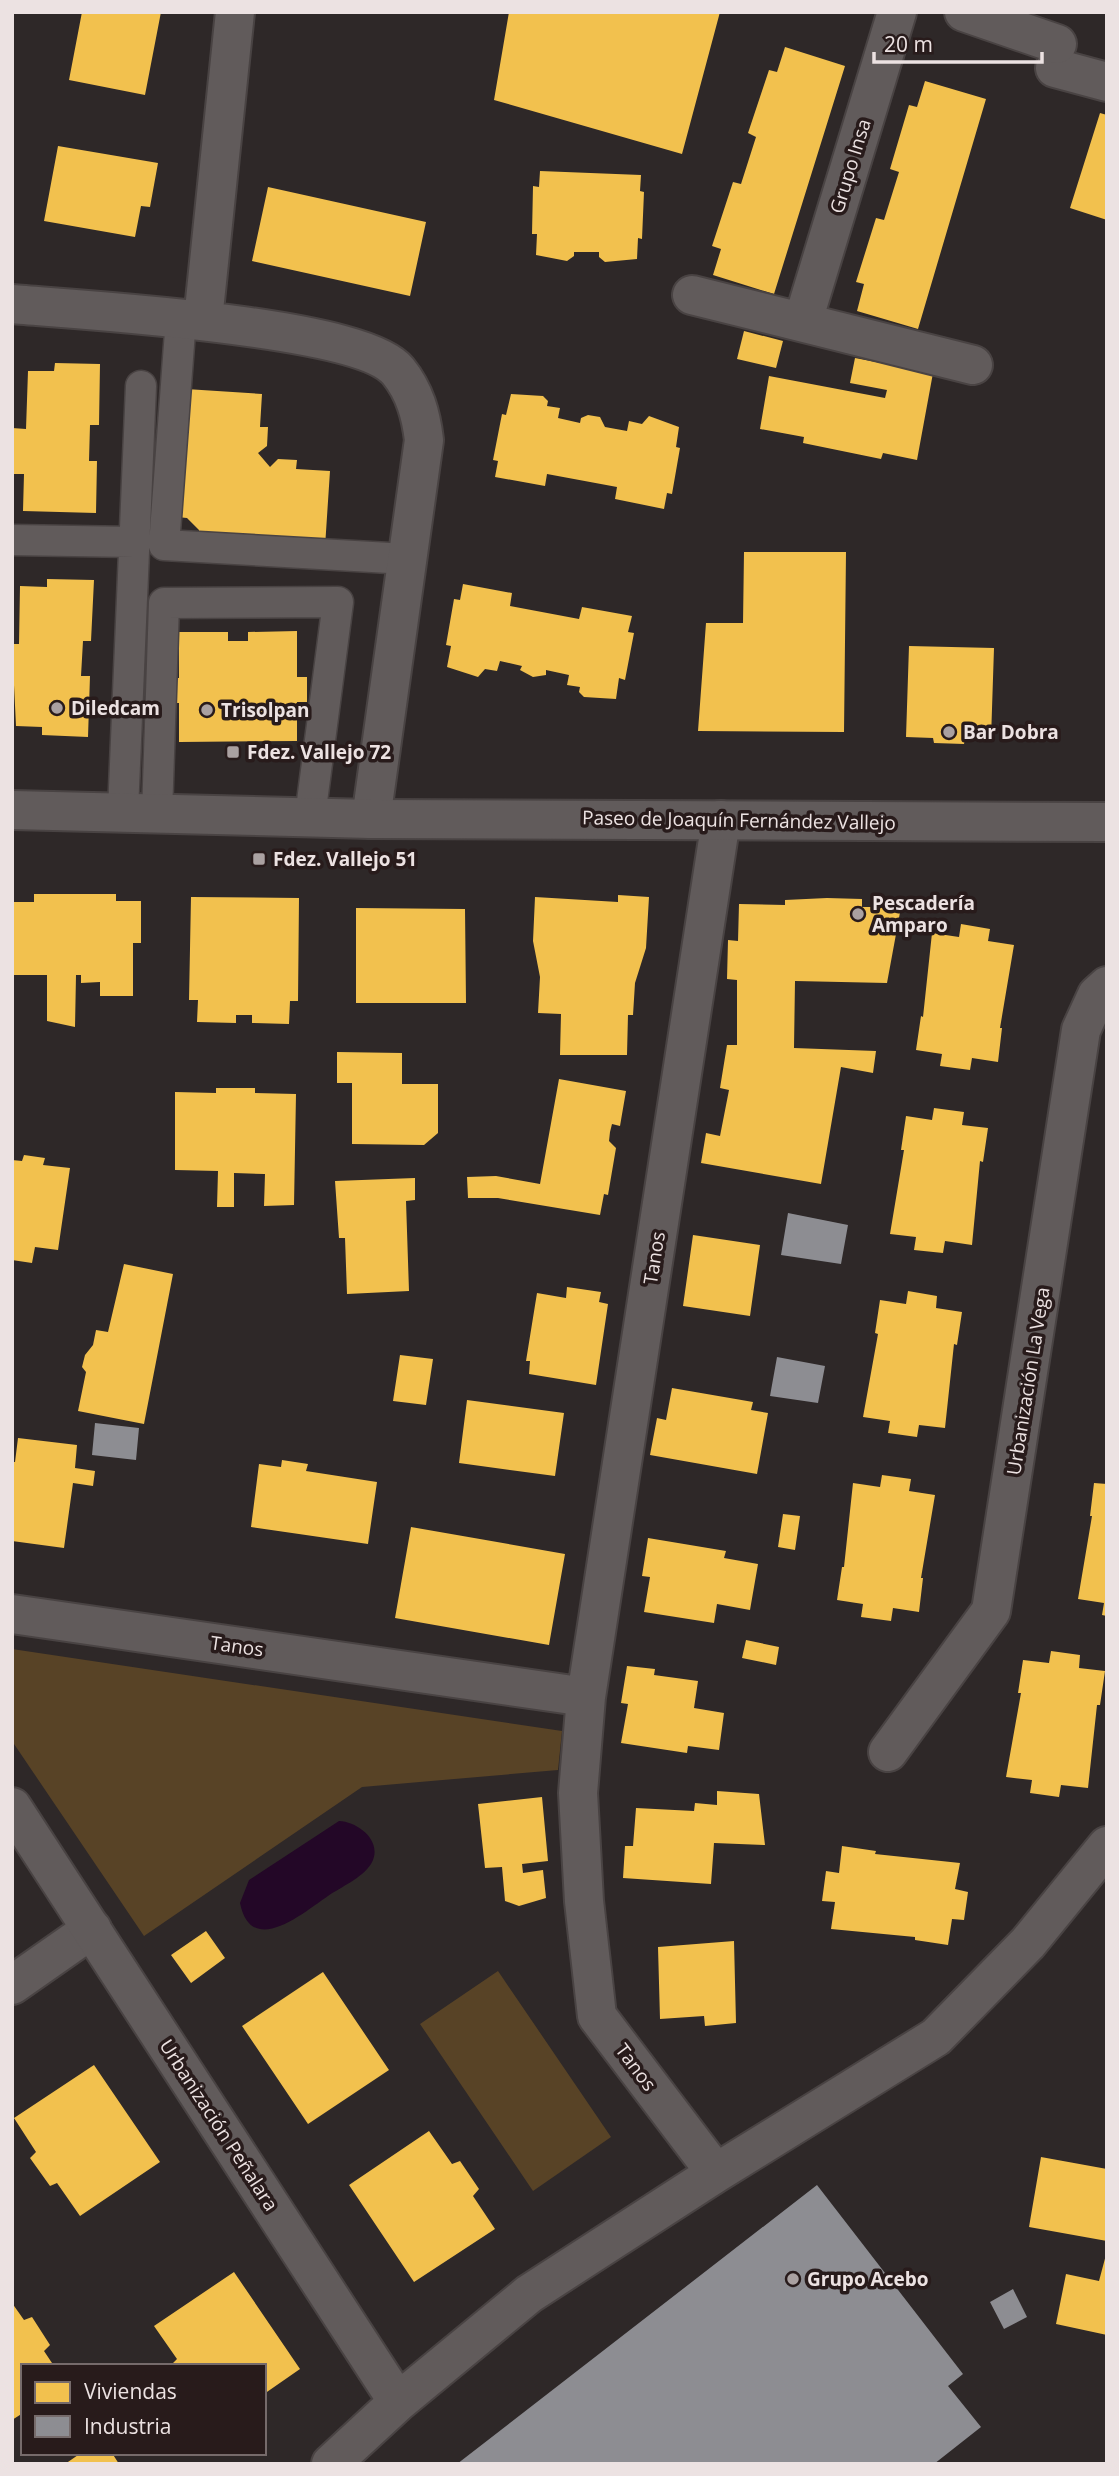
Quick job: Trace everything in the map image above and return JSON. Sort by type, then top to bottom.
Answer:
[{"type":"street","points":[[192,319],[235,12]]},
{"type":"street","name":"Grupo Insa","points":[[803,321],[897,12]]},
{"type":"street","points":[[981,15],[1107,82]]},
{"type":"street","points":[[692,295],[973,366]]},
{"type":"street","points":[[12,304],[192,319],[350,345],[397,369],[420,408],[424,440],[371,819]]},
{"type":"street","name":"Paseo de Joaquín Fernández Vallejo","points":[[12,810],[371,819],[1107,822]]},
{"type":"street","name":"Tanos","points":[[716,2173],[597,2016],[584,1901],[578,1793],[586,1697],[721,820]]},
{"type":"street","name":"Urbanización La Vega","points":[[888,1752],[991,1611],[1081,1030],[1097,995],[1107,986]]},
{"type":"street","name":"Tanos","points":[[12,1614],[586,1697]]},
{"type":"street","points":[[12,1807],[92,1929],[12,1985]]},
{"type":"street","points":[[331,2464],[398,2402],[529,2294],[716,2173],[936,2038],[1028,1943],[1107,1846]]},
{"type":"street","name":"Urbanización Peñalara","points":[[92,1929],[398,2402]]},
{"type":"lane","points":[[192,319],[164,545],[407,559]]},
{"type":"lane","points":[[140,813],[134,542],[141,386]]},
{"type":"lane","points":[[12,540],[134,542]]},
{"type":"lane","points":[[140,813],[164,603],[338,602],[310,817]]},
{"type":"shaded area","points":[[12,1649],[562,1731],[558,1770],[362,1787],[144,1936],[12,1741]]},
{"type":"shaded area","points":[[339,1821],[361,1829],[372,1841],[374,1856],[371,1864],[357,1878],[292,1920],[266,1929],[255,1928],[246,1919],[240,1903],[249,1880]]},
{"type":"shaded area","points":[[498,1971],[611,2137],[533,2191],[420,2024]]},
{"type":"building: Viviendas","points":[[82,12],[161,12],[145,95],[69,80]]},
{"type":"building: Viviendas","points":[[509,12],[720,12],[682,154],[494,100]]},
{"type":"building: Viviendas","points":[[785,47],[845,66],[774,294],[713,275],[721,249],[712,246],[733,182],[741,184],[756,137],[748,133],[769,70],[777,72]]},
{"type":"building: Viviendas","points":[[925,81],[986,99],[918,329],[857,311],[864,284],[856,282],[876,218],[884,220],[899,172],[890,169],[909,105],[917,107]]},
{"type":"building: Viviendas","points":[[1100,113],[1107,115],[1107,220],[1070,208]]},
{"type":"building: Viviendas","points":[[58,146],[158,163],[150,207],[141,206],[135,237],[44,221]]},
{"type":"building: Viviendas","points":[[540,171],[641,175],[640,191],[644,192],[642,239],[638,238],[637,259],[605,262],[599,257],[599,252],[574,252],[574,256],[567,261],[536,255],[537,234],[532,234],[533,186],[539,187]]},
{"type":"building: Viviendas","points":[[268,187],[426,222],[410,296],[252,261]]},
{"type":"building: Viviendas","points":[[744,331],[783,341],[776,368],[737,359]]},
{"type":"building: Viviendas","points":[[855,358],[933,373],[917,460],[883,453],[881,459],[803,443],[804,437],[760,429],[769,376],[885,398],[887,390],[850,383]]},
{"type":"building: Viviendas","points":[[55,363],[100,364],[99,425],[90,425],[89,461],[97,461],[96,513],[23,511],[24,474],[12,474],[12,428],[26,429],[28,371],[54,371]]},
{"type":"building: Viviendas","points":[[186,389],[262,394],[260,427],[268,427],[267,446],[258,453],[270,467],[278,459],[297,460],[296,469],[330,471],[325,547],[199,539],[199,530],[187,518],[177,517]]},
{"type":"building: Viviendas","points":[[511,394],[543,396],[548,401],[547,406],[560,408],[558,418],[580,423],[581,418],[588,415],[600,417],[605,427],[627,431],[629,421],[642,424],[649,416],[679,427],[676,447],[680,448],[672,494],[667,493],[664,509],[615,499],[617,487],[547,474],[545,486],[495,477],[498,461],[493,460],[502,414],[506,415]]},
{"type":"building: Viviendas","points":[[744,552],[846,552],[844,732],[698,731],[706,623],[743,623]]},
{"type":"building: Viviendas","points":[[47,579],[94,580],[91,641],[83,641],[81,676],[90,676],[88,737],[42,735],[42,727],[16,726],[12,644],[19,644],[20,586],[47,587]]},
{"type":"building: Viviendas","points":[[463,584],[512,593],[510,606],[579,619],[582,607],[632,616],[628,632],[634,633],[625,680],[619,678],[616,699],[584,697],[579,692],[580,687],[567,685],[569,675],[546,670],[546,675],[533,677],[520,670],[522,666],[500,661],[497,671],[485,669],[478,677],[447,667],[451,646],[446,645],[454,599],[460,600]]},
{"type":"building: Viviendas","points":[[297,631],[297,677],[307,677],[307,702],[297,702],[297,741],[179,742],[179,703],[169,703],[169,678],[179,678],[179,632],[228,632],[228,641],[248,641],[248,632]]},
{"type":"building: Viviendas","points":[[909,646],[994,648],[991,739],[965,739],[964,744],[934,743],[933,738],[906,737]]},
{"type":"building: Viviendas","points":[[34,894],[116,894],[116,901],[141,901],[141,943],[133,943],[133,996],[100,996],[100,982],[81,983],[81,975],[76,975],[75,1027],[47,1021],[47,975],[14,975],[14,902],[34,902]]},
{"type":"building: Viviendas","points":[[618,895],[649,897],[646,948],[635,983],[633,1015],[628,1015],[627,1055],[560,1055],[561,1014],[538,1013],[540,977],[533,941],[535,897],[618,902]]},
{"type":"building: Viviendas","points":[[191,897],[299,898],[298,1001],[290,1001],[289,1024],[252,1023],[252,1015],[236,1015],[236,1023],[197,1022],[198,1000],[189,1000]]},
{"type":"building: Viviendas","points":[[862,899],[862,907],[901,907],[887,983],[795,981],[794,1048],[876,1051],[873,1073],[841,1067],[821,1184],[701,1163],[706,1133],[720,1136],[729,1090],[720,1088],[727,1045],[737,1045],[737,980],[727,979],[728,940],[738,941],[739,904],[785,905],[785,900]]},
{"type":"building: Viviendas","points":[[356,908],[465,909],[466,1003],[356,1003]]},
{"type":"building: Viviendas","points":[[961,924],[990,929],[988,941],[1014,945],[1000,1028],[998,1062],[972,1058],[970,1070],[940,1066],[942,1054],[916,1050],[921,1016],[923,1017],[932,933],[959,937]]},
{"type":"building: Viviendas","points":[[337,1052],[402,1053],[402,1084],[438,1084],[438,1133],[424,1145],[352,1144],[352,1083],[337,1083]]},
{"type":"building: Viviendas","points":[[559,1079],[626,1091],[620,1126],[612,1124],[610,1132],[609,1141],[616,1148],[608,1195],[604,1194],[600,1215],[498,1198],[468,1198],[467,1177],[496,1176],[540,1184]]},
{"type":"building: Viviendas","points":[[216,1088],[255,1088],[255,1093],[296,1094],[294,1205],[264,1206],[265,1174],[234,1173],[234,1207],[217,1207],[218,1171],[175,1170],[175,1092],[216,1093]]},
{"type":"building: Viviendas","points":[[934,1108],[964,1112],[962,1125],[988,1128],[983,1162],[980,1161],[972,1245],[945,1241],[943,1253],[914,1250],[916,1237],[890,1234],[904,1150],[901,1150],[906,1116],[932,1120]]},
{"type":"building: Viviendas","points":[[24,1155],[45,1158],[43,1165],[70,1168],[58,1250],[35,1247],[32,1263],[12,1260],[12,1160],[22,1161]]},
{"type":"building: Viviendas","points":[[415,1178],[415,1200],[406,1201],[409,1291],[347,1294],[345,1238],[339,1238],[335,1181]]},
{"type":"building: Viviendas","points":[[693,1235],[760,1245],[750,1316],[683,1306]]},
{"type":"building: Viviendas","points":[[124,1264],[173,1274],[144,1424],[78,1411],[86,1372],[82,1367],[85,1355],[93,1345],[96,1330],[108,1332]]},
{"type":"building: Viviendas","points":[[567,1287],[601,1292],[599,1302],[608,1304],[596,1385],[529,1374],[530,1361],[526,1361],[537,1293],[566,1298]]},
{"type":"building: Viviendas","points":[[908,1291],[937,1296],[936,1308],[962,1312],[957,1345],[954,1344],[945,1428],[919,1425],[917,1437],[888,1433],[890,1421],[863,1417],[878,1334],[875,1333],[880,1300],[906,1304]]},
{"type":"building: Viviendas","points":[[400,1355],[433,1359],[426,1405],[393,1401]]},
{"type":"building: Viviendas","points":[[672,1388],[753,1402],[751,1410],[768,1413],[757,1474],[650,1455],[657,1418],[666,1420]]},
{"type":"building: Viviendas","points":[[467,1400],[564,1413],[555,1476],[459,1463]]},
{"type":"building: Viviendas","points":[[18,1438],[77,1445],[75,1468],[95,1471],[93,1486],[73,1483],[64,1548],[12,1541],[12,1462],[15,1462]]},
{"type":"building: Viviendas","points":[[282,1460],[308,1464],[306,1471],[377,1482],[368,1544],[251,1527],[259,1464],[281,1467]]},
{"type":"building: Viviendas","points":[[882,1475],[911,1479],[909,1491],[935,1495],[921,1578],[919,1612],[893,1608],[891,1621],[861,1617],[863,1604],[837,1600],[844,1567],[853,1483],[880,1487]]},
{"type":"building: Viviendas","points":[[1094,1483],[1107,1484],[1107,1616],[1102,1615],[1104,1603],[1078,1599],[1092,1516]]},
{"type":"building: Viviendas","points":[[783,1514],[800,1516],[795,1550],[778,1547]]},
{"type":"building: Viviendas","points":[[411,1527],[565,1554],[549,1645],[395,1618]]},
{"type":"building: Viviendas","points":[[648,1538],[726,1551],[724,1558],[758,1564],[750,1610],[717,1604],[714,1623],[644,1612],[650,1577],[642,1576]]},
{"type":"building: Viviendas","points":[[746,1640],[779,1647],[776,1665],[742,1658]]},
{"type":"building: Viviendas","points":[[1051,1651],[1080,1655],[1079,1668],[1105,1671],[1100,1705],[1097,1705],[1088,1788],[1061,1785],[1059,1797],[1030,1793],[1032,1780],[1006,1777],[1021,1693],[1018,1693],[1023,1660],[1049,1663]]},
{"type":"building: Viviendas","points":[[627,1666],[655,1669],[654,1675],[698,1681],[694,1708],[724,1713],[719,1750],[688,1746],[687,1753],[621,1743],[628,1704],[621,1703]]},
{"type":"building: Viviendas","points":[[717,1791],[759,1794],[765,1845],[714,1843],[711,1884],[623,1878],[625,1846],[633,1846],[636,1808],[694,1811],[695,1803],[717,1805]]},
{"type":"building: Viviendas","points":[[542,1797],[548,1861],[522,1864],[523,1873],[543,1870],[546,1898],[519,1906],[505,1901],[502,1867],[485,1868],[478,1804]]},
{"type":"building: Viviendas","points":[[842,1846],[876,1851],[875,1854],[960,1863],[955,1889],[968,1892],[964,1920],[952,1919],[948,1945],[915,1940],[915,1937],[831,1929],[835,1902],[822,1901],[826,1871],[839,1873]]},
{"type":"building: Viviendas","points":[[206,1931],[225,1958],[191,1983],[171,1955]]},
{"type":"building: Viviendas","points":[[734,1941],[736,2023],[705,2026],[704,2016],[660,2019],[658,1947]]},
{"type":"building: Viviendas","points":[[323,1972],[389,2070],[308,2124],[242,2026]]},
{"type":"building: Viviendas","points":[[94,2065],[160,2162],[80,2216],[57,2183],[50,2186],[30,2158],[36,2152],[14,2118]]},
{"type":"building: Viviendas","points":[[429,2131],[452,2164],[460,2161],[479,2189],[473,2196],[495,2229],[414,2282],[349,2185]]},
{"type":"building: Viviendas","points":[[1041,2157],[1107,2169],[1107,2241],[1029,2227]]},
{"type":"building: Viviendas","points":[[1107,2251],[1107,2335],[1056,2324],[1066,2274],[1099,2281]]},
{"type":"building: Viviendas","points":[[234,2272],[300,2369],[266,2393],[266,2364],[172,2364],[177,2359],[154,2326]]},
{"type":"building: Viviendas","points":[[12,2303],[24,2320],[32,2317],[50,2345],[44,2351],[53,2364],[21,2364],[21,2414],[12,2420]]},
{"type":"building: Viviendas","points":[[78,2455],[113,2455],[119,2464],[65,2464]]},
{"type":"building: Industria","points":[[788,1213],[848,1225],[841,1264],[781,1255]]},
{"type":"building: Industria","points":[[777,1357],[825,1366],[818,1403],[770,1396]]},
{"type":"building: Industria","points":[[95,1423],[139,1428],[136,1460],[92,1455]]},
{"type":"building: Industria","name":"Grupo Acebo","points":[[817,2185],[963,2374],[948,2386],[981,2427],[934,2464],[457,2464]]},
{"type":"building: Industria","points":[[1013,2289],[1027,2317],[1004,2329],[990,2302]]},
{"type":"place","name":"Diledcam","points":[[57,708]]},
{"type":"place","name":"Trisolpan","points":[[207,710]]},
{"type":"place","name":"Bar Dobra","points":[[949,732]]},
{"type":"place","name":"Fdez. Vallejo 72","points":[[233,752]]},
{"type":"place","name":"Fdez. Vallejo 51","points":[[259,859]]},
{"type":"place","name":"Pescadería Amparo","points":[[858,914]]},
{"type":"place","name":"Grupo Acebo","points":[[793,2279]]}]
